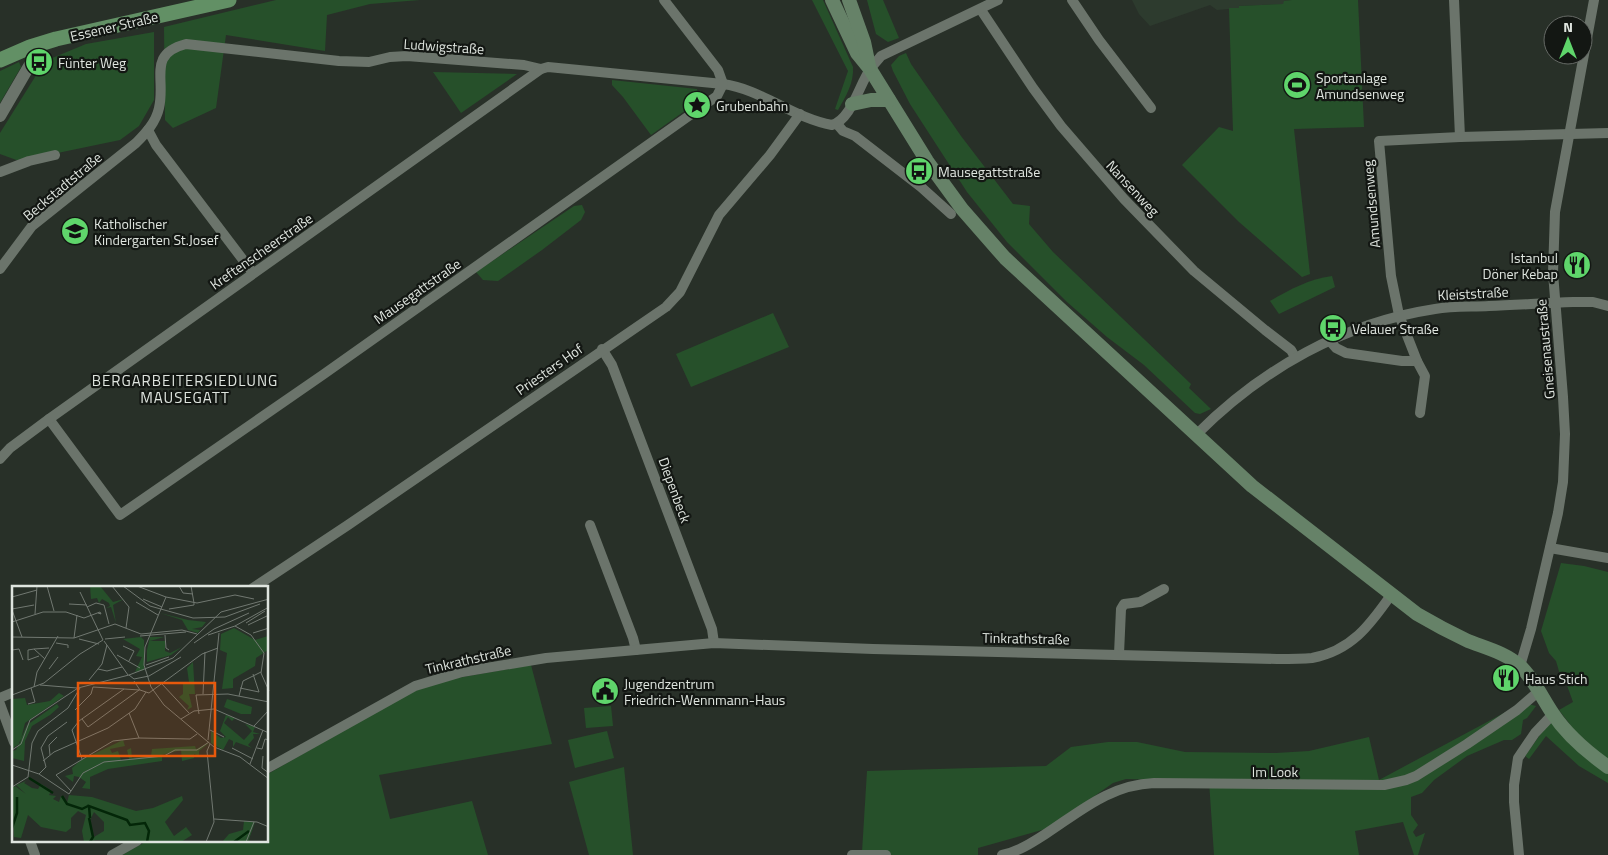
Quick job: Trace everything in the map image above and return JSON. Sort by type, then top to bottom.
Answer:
[{"type":"main road","name":"Essener Straße","points":[[0,60],[42,44],[94,30],[229,0]]},
{"type":"main road","points":[[832,0],[857,53],[870,69],[927,161],[962,209],[1005,258],[1252,486],[1391,595],[1438,626],[1498,653],[1520,666],[1539,690],[1553,714],[1566,731],[1591,755],[1608,767]]},
{"type":"main road","points":[[849,0],[864,42],[870,69]]},
{"type":"main road","points":[[852,104],[871,100],[889,100]]},
{"type":"street","points":[[664,0],[718,70],[723,84],[736,86],[800,114],[832,125],[842,120],[870,69],[881,56],[981,10],[998,0]]},
{"type":"street","points":[[1072,0],[1099,40],[1151,108]]},
{"type":"street","points":[[1454,0],[1460,136]]},
{"type":"street","name":"Gneisenaustraße","points":[[1520,666],[1531,629],[1561,497],[1565,458],[1562,365],[1554,302],[1552,250],[1555,212],[1594,0]]},
{"type":"street","name":"Nansenweg","points":[[981,10],[1061,126],[1124,199],[1194,270],[1291,350],[1295,357]]},
{"type":"street","points":[[0,116],[42,44]]},
{"type":"street","name":"Ludwigstraße","points":[[165,54],[174,47],[186,44],[340,61],[369,62],[390,56],[407,56],[723,84]]},
{"type":"street","name":"Beckstadtstraße","points":[[0,269],[32,226],[136,143],[148,130],[157,116],[160,106],[160,63],[165,54]]},
{"type":"street","name":"Kreftenscheerstraße","points":[[0,460],[10,448],[50,419],[542,69]]},
{"type":"street","name":"Mausegattstraße","points":[[50,419],[120,515],[324,374],[717,96],[723,84]]},
{"type":"street","name":"Priesters Hof","points":[[256,586],[666,307],[680,292],[719,215],[770,155],[800,114]]},
{"type":"street","points":[[837,124],[921,187],[951,214]]},
{"type":"street","points":[[148,130],[156,145],[253,273]]},
{"type":"street","name":"Amundsenweg","points":[[1399,315],[1392,276],[1379,141],[1460,136],[1608,133]]},
{"type":"street","points":[[0,172],[29,161],[55,155]]},
{"type":"street","name":"Kleiststraße","points":[[1196,434],[1237,397],[1295,357],[1357,328],[1399,315],[1438,308],[1554,302],[1593,302],[1608,306]]},
{"type":"street","points":[[1399,315],[1425,376],[1420,413]]},
{"type":"street","points":[[1330,340],[1336,348],[1346,353],[1402,361],[1417,360]]},
{"type":"street","name":"Diepenbeck","points":[[602,349],[612,365],[655,476],[712,628],[714,643]]},
{"type":"street","points":[[590,525],[636,650]]},
{"type":"street","points":[[1550,548],[1608,558]]},
{"type":"street","points":[[1119,654],[1120,609],[1124,604],[1140,602],[1164,588]]},
{"type":"street","name":"Tinkrathstraße","points":[[269,767],[398,694],[428,680],[517,661],[714,643],[1278,659],[1313,658],[1346,646],[1372,622],[1391,595]]},
{"type":"street","name":"Im Look","points":[[1002,855],[1017,851],[1096,801],[1128,786],[1154,783],[1384,785],[1406,780],[1416,776],[1467,744],[1517,710],[1539,690]]},
{"type":"street","points":[[0,698],[12,693]]},
{"type":"street","points":[[0,704],[12,737]]},
{"type":"street","points":[[1519,855],[1514,802],[1514,785],[1518,758],[1535,733],[1553,714]]},
{"type":"street","points":[[30,842],[35,855]]},
{"type":"street","points":[[112,855],[135,842]]},
{"type":"street","points":[[852,855],[886,855]]},
{"type":"shaded area","points":[[1132,0],[1292,0],[1284,1],[1284,4],[1239,6],[1239,8],[1217,10],[1210,5],[1150,26],[1139,14]]},
{"type":"green space","points":[[276,0],[420,0],[370,4],[327,15],[325,51],[226,35],[216,108],[173,128],[165,120],[164,27]]},
{"type":"green space","points":[[812,0],[823,0],[853,67],[851,84],[838,110],[835,109],[848,71]]},
{"type":"green space","points":[[867,0],[883,0],[899,38],[888,42],[876,34]]},
{"type":"green space","name":"Sportanlage Amundsenweg","points":[[1358,0],[1364,127],[1294,129],[1310,274],[1302,277],[1239,222],[1182,165],[1219,127],[1233,131],[1229,8],[1283,4],[1284,1]]},
{"type":"green space","points":[[154,32],[154,100],[139,126],[120,140],[19,161],[0,154],[0,133],[45,61],[86,44]]},
{"type":"green space","points":[[906,53],[911,64],[961,136],[1013,204],[1030,206],[1029,224],[1053,252],[1191,384],[1189,388],[1211,409],[1200,414],[1195,413],[1144,365],[1107,337],[1067,302],[1007,242],[967,192],[910,104],[891,65],[899,56]]},
{"type":"green space","points":[[19,62],[21,67],[0,103],[0,71]]},
{"type":"green space","points":[[433,72],[517,74],[461,113]]},
{"type":"green space","points":[[612,80],[697,89],[700,100],[651,135],[612,85]]},
{"type":"green space","points":[[582,205],[585,212],[581,220],[498,281],[483,280],[476,272],[574,206]]},
{"type":"green space","points":[[1332,276],[1335,287],[1279,314],[1270,301],[1308,282]]},
{"type":"green space","points":[[773,313],[789,347],[691,387],[676,354]]},
{"type":"green space","points":[[1561,563],[1608,572],[1608,760],[1575,731],[1559,710],[1573,702],[1564,677],[1561,678],[1556,661],[1549,653],[1541,631]]},
{"type":"green space","points":[[531,665],[552,744],[379,775],[390,819],[472,801],[488,855],[122,855],[145,842],[269,842],[269,773],[409,693],[446,680]]},
{"type":"green space","points":[[1528,704],[1536,706],[1527,718],[1523,720],[1521,734],[1512,740],[1504,740],[1467,756],[1434,780],[1422,793],[1411,797],[1411,815],[1418,825],[1413,832],[1416,837],[1425,833],[1418,855],[1414,855],[1403,822],[1355,831],[1359,855],[1214,855],[1209,781],[1126,779],[1113,783],[1049,828],[978,848],[978,855],[863,855],[862,852],[867,771],[1046,766],[1071,747],[1108,742],[1137,742],[1185,752],[1276,753],[1309,751],[1369,737],[1379,780],[1515,707]]},
{"type":"green space","points":[[611,706],[613,726],[586,728],[584,708]]},
{"type":"green space","points":[[1553,721],[1608,773],[1608,783],[1579,766],[1546,736],[1529,759],[1525,756],[1545,728]]},
{"type":"green space","points":[[607,731],[614,758],[575,768],[568,740]]},
{"type":"green space","points":[[624,767],[633,855],[589,855],[569,782]]},
{"type":"place","name":"Fünter Weg","points":[[39,62]]},
{"type":"place","name":"Sportanlage Amundsenweg","points":[[1297,85]]},
{"type":"place","name":"Grubenbahn","points":[[697,105]]},
{"type":"place","name":"Mausegattstraße","points":[[919,171]]},
{"type":"place","name":"Katholischer Kindergarten St.Josef","points":[[75,231]]},
{"type":"place","name":"Istanbul Döner Kebap","points":[[1577,265]]},
{"type":"place","name":"Velauer Straße","points":[[1333,328]]},
{"type":"place","name":"Haus Stich","points":[[1506,678]]},
{"type":"place","name":"Jugendzentrum Friedrich-Wennmann-Haus","points":[[605,691]]},
{"type":"district","name":"BERGARBEITERSIEDLUNG MAUSEGATT","points":[[185,388]]}]
